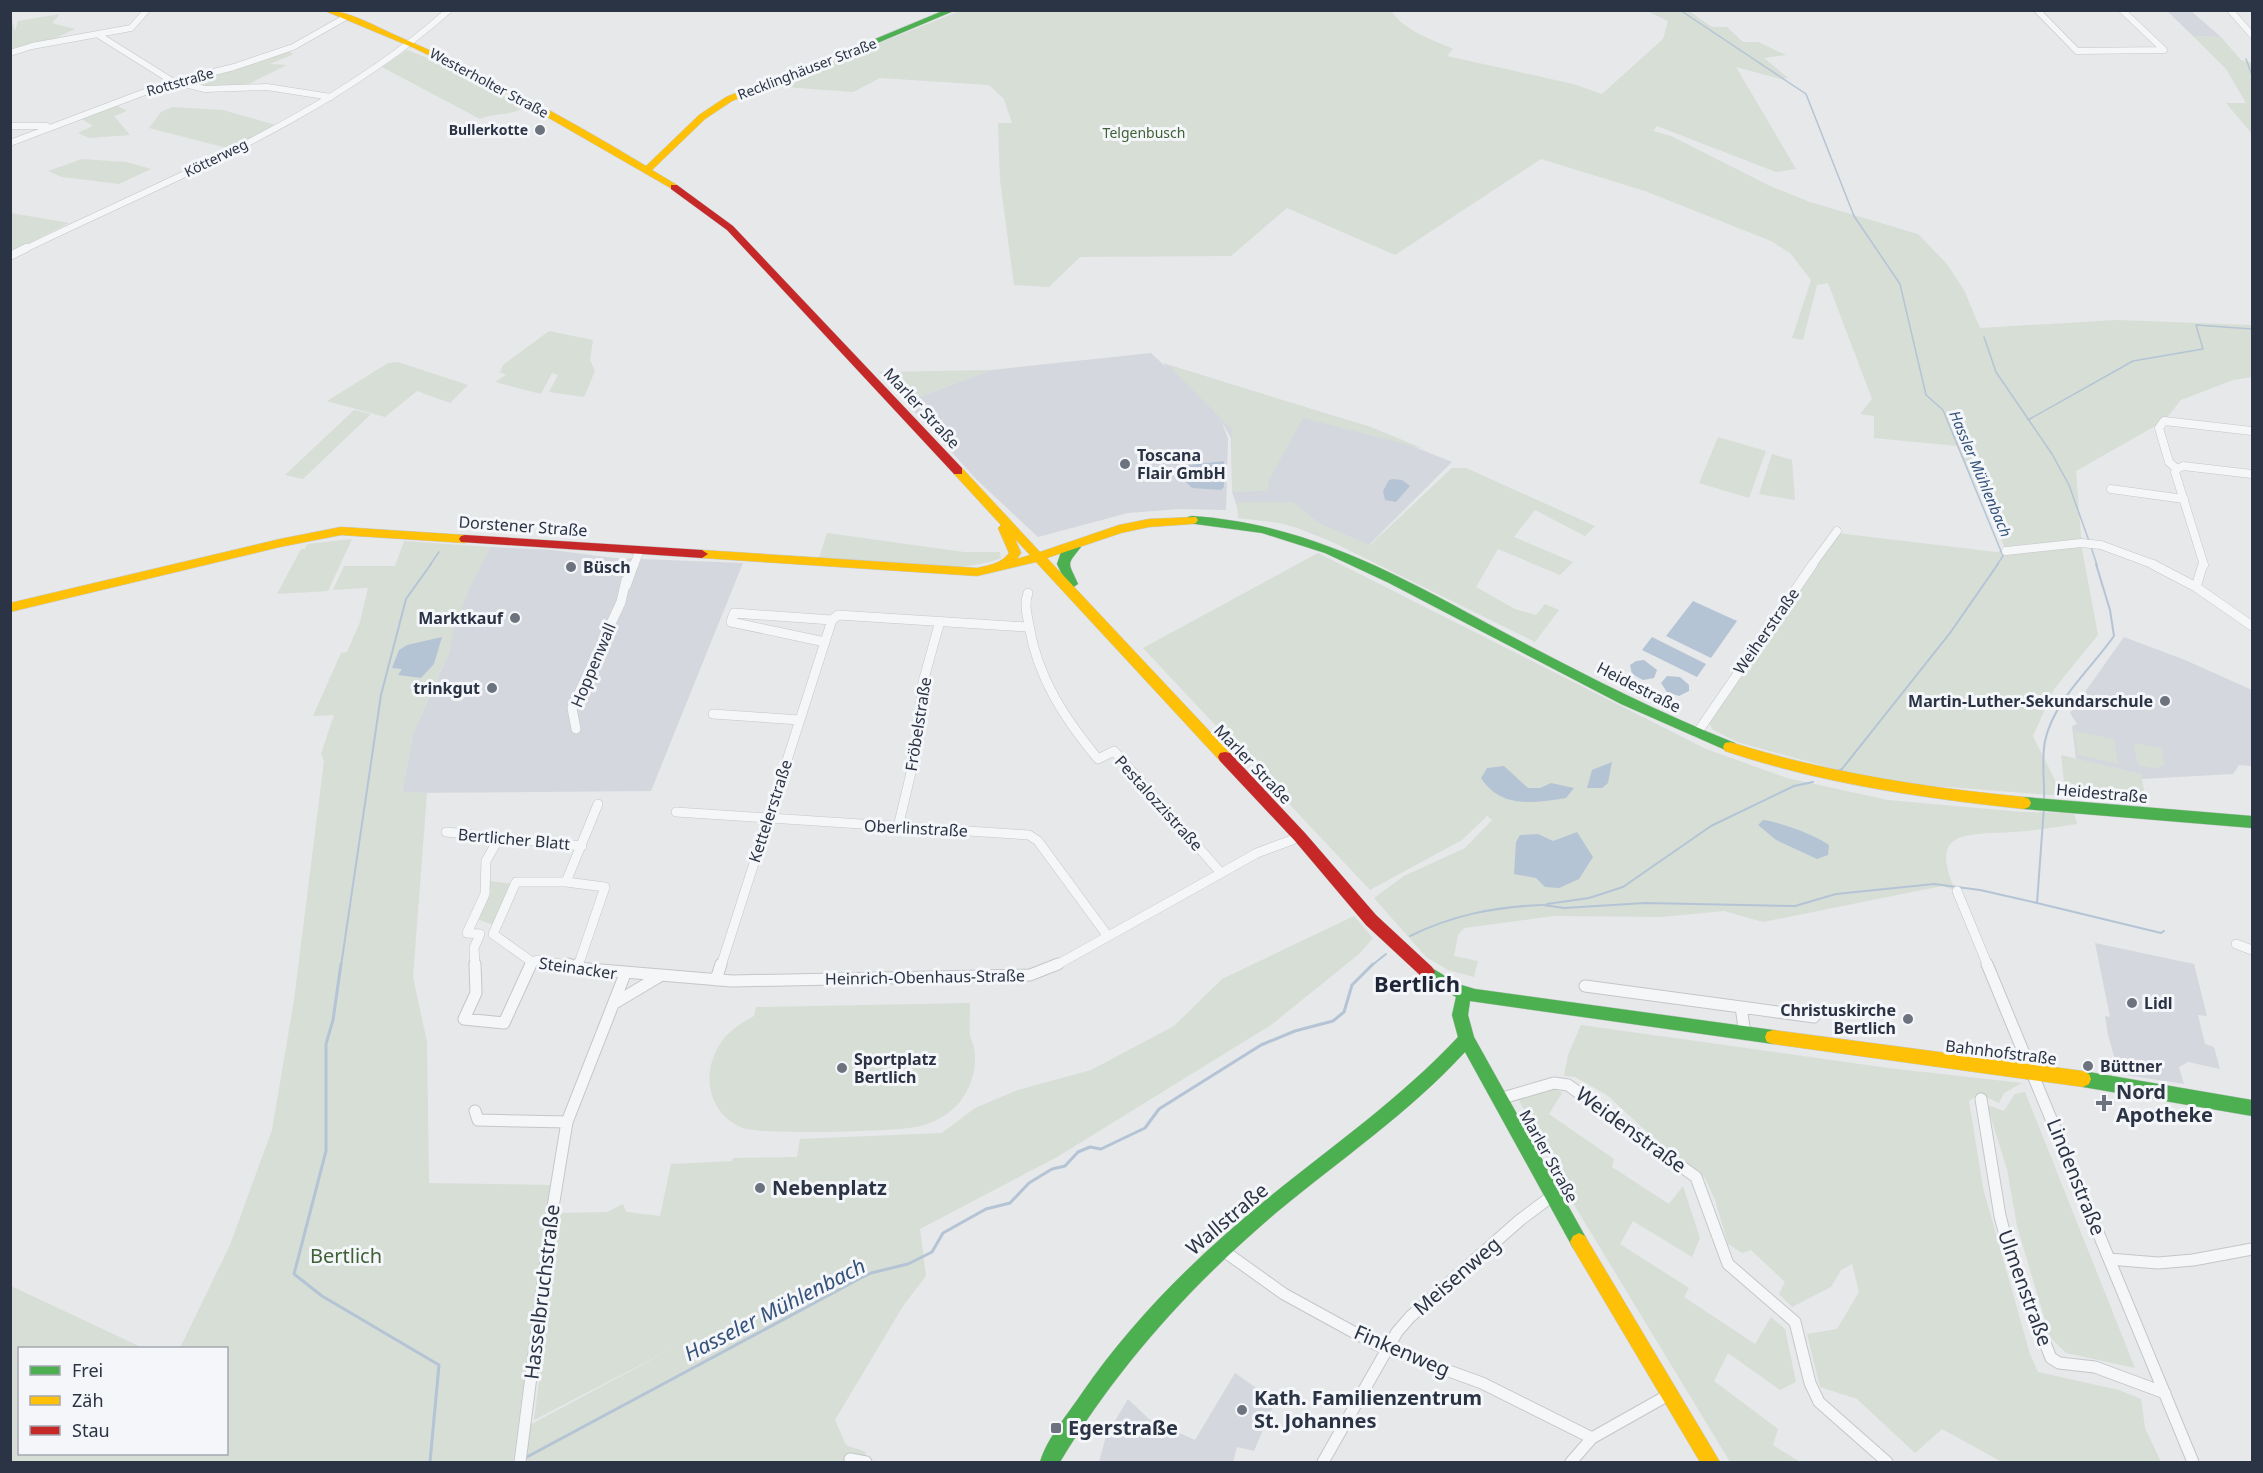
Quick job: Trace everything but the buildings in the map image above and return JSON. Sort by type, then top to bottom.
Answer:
[{"type":"main road","name":"Westerholter Straße","points":[[326,10],[412,43],[474,72],[646,171]]},
{"type":"main road","name":"Recklinghäuser Straße","points":[[646,171],[702,117],[729,99],[953,10]]},
{"type":"main road","name":"Marler Straße","points":[[646,171],[694,201],[737,234],[1185,717],[1300,837],[1407,956],[1442,982],[1464,994],[1460,1015],[1466,1039],[1498,1100],[1552,1196],[1711,1462]]},
{"type":"main road","points":[[977,572],[998,568],[1009,562],[1015,553],[996,512]]},
{"type":"main road","name":"Heidestraße","points":[[1039,557],[1106,532],[1160,522],[1204,521],[1260,527],[1293,536],[1393,579],[1697,734],[1769,761],[1860,784],[1932,794],[2253,822]]},
{"type":"main road","name":"Dorstener Straße","points":[[11,608],[280,543],[341,531],[977,572],[1007,568],[1039,557]]},
{"type":"main road","points":[[1087,609],[1063,572],[1061,561],[1067,551],[1106,532]]},
{"type":"main road","name":"Bahnhofstraße","points":[[1464,994],[2034,1072],[2208,1098],[2253,1108]]},
{"type":"main road","name":"Wallstraße","points":[[1049,1462],[1080,1404],[1118,1355],[1189,1278],[1312,1174],[1400,1108],[1466,1039]]},
{"type":"street","points":[[10,53],[32,46],[100,36],[131,28],[147,10]]},
{"type":"street","name":"Kötterweg","points":[[10,256],[269,132],[331,97],[412,43],[449,10]]},
{"type":"street","points":[[2037,10],[2077,51],[2164,50],[2122,10]]},
{"type":"street","points":[[2230,10],[2253,35]]},
{"type":"street","name":"Rottstraße","points":[[10,143],[177,81],[234,67],[280,51],[306,41],[346,17]]},
{"type":"street","points":[[100,36],[172,81],[205,89],[267,87],[331,97]]},
{"type":"street","points":[[10,126],[53,127]]},
{"type":"street","points":[[2196,587],[2204,568],[2203,561],[2175,472],[2176,469],[2169,462],[2159,428],[2164,421],[2253,431]]},
{"type":"street","points":[[2176,469],[2183,466],[2253,474]]},
{"type":"street","points":[[2111,489],[2184,499]]},
{"type":"street","name":"Weiherstraße","points":[[1697,734],[1773,619],[1837,531]]},
{"type":"street","points":[[2006,551],[2081,543],[2094,544],[2153,564],[2196,587],[2253,626]]},
{"type":"street","name":"Hoppenwall","points":[[576,729],[572,708],[621,602],[639,552]]},
{"type":"street","name":"Pestalozzistraße","points":[[1028,593],[1025,598],[1027,627],[1052,694],[1083,742],[1098,759],[1114,751],[1221,873]]},
{"type":"street","points":[[825,642],[731,622],[734,613],[940,621],[1027,627]]},
{"type":"street","name":"Kettelerstraße","points":[[716,980],[835,617]]},
{"type":"street","name":"Fröbelstraße","points":[[898,827],[914,760],[923,682],[940,621]]},
{"type":"street","points":[[713,714],[800,720]]},
{"type":"street","name":"Bertlicher Blatt","points":[[566,882],[598,804]]},
{"type":"street","name":"Oberlinstraße","points":[[676,812],[1029,835],[1038,841],[1107,935]]},
{"type":"street","name":"Bertlicher Blatt","points":[[446,832],[582,846]]},
{"type":"street","name":"Heinrich-Obenhaus-Straße","points":[[625,974],[716,980],[1030,975],[1053,967],[1257,853],[1300,837]]},
{"type":"street","points":[[499,838],[486,861],[484,894],[467,933],[494,934],[516,882],[566,882],[605,886],[577,968]]},
{"type":"street","name":"Lindenstraße","points":[[1957,891],[2034,1072],[2193,1462]]},
{"type":"street","name":"Steinacker","points":[[480,934],[474,948],[476,993],[465,1019],[504,1023],[531,962]]},
{"type":"street","name":"Steinacker","points":[[494,934],[531,962],[565,963],[577,968],[625,974]]},
{"type":"street","points":[[2236,944],[2253,950]]},
{"type":"street","name":"Hasselbruchstraße","points":[[520,1462],[552,1213],[567,1122],[625,974]]},
{"type":"street","points":[[613,1004],[660,976]]},
{"type":"street","points":[[1585,986],[1814,1017]]},
{"type":"street","points":[[1741,1007],[1745,1034]]},
{"type":"street","name":"Weidenstraße","points":[[1498,1100],[1554,1083],[1568,1085],[1696,1177],[1706,1196],[1722,1254],[1728,1264],[1795,1322],[1804,1349],[1809,1383],[1819,1402],[1887,1462]]},
{"type":"street","name":"Ulmenstraße","points":[[1981,1099],[2000,1216],[2011,1257],[2051,1358],[2059,1363],[2095,1367],[2165,1393]]},
{"type":"street","points":[[475,1111],[478,1120],[567,1122]]},
{"type":"street","name":"Meisenweg","points":[[1323,1462],[1388,1348],[1410,1317],[1520,1220],[1552,1196]]},
{"type":"street","name":"Finkenweg","points":[[1221,1249],[1284,1294],[1377,1345],[1482,1383],[1592,1438]]},
{"type":"street","points":[[2109,1259],[2158,1263],[2193,1260],[2253,1249]]},
{"type":"street","points":[[1571,1462],[1592,1438],[1670,1394]]},
{"type":"street","points":[[850,1459],[866,1462]]},
{"type":"shaded area","points":[[2167,11],[2191,11],[2221,37],[2193,36]]},
{"type":"shaded area","points":[[1151,353],[1168,369],[1163,363],[1355,423],[1452,462],[1361,553],[1280,521],[1240,515],[1232,492],[1231,438],[1222,422],[1228,439],[1226,510],[1179,509],[1128,513],[1038,537],[977,480],[906,402],[991,370]]},
{"type":"shaded area","points":[[491,547],[552,550],[615,558],[743,563],[651,791],[402,793],[413,734],[449,653],[455,624],[468,589]]},
{"type":"shaded area","name":"Martin-Luther-Sekundarschule","points":[[2124,637],[2185,660],[2252,690],[2252,766],[2239,765],[2233,774],[2142,779],[2141,774],[2076,759],[2072,726],[2077,724],[2070,713]]},
{"type":"shaded area","points":[[2095,943],[2194,964],[2207,1016],[2198,1015],[2205,1044],[2214,1047],[2220,1069],[2188,1062],[2179,1067],[2184,1084],[2119,1074],[2108,1035],[2105,1016],[2110,1017]]},
{"type":"shaded area","name":"Kath. Familienzentrum St. Johannes","points":[[1235,1373],[1275,1401],[1254,1451],[1237,1447],[1233,1462],[1099,1462],[1106,1436],[1128,1399],[1149,1419],[1195,1440]]},
{"type":"green space","name":"Telgenbusch","points":[[1391,10],[1410,29],[1453,49],[1447,56],[1573,84],[1602,94],[1663,39],[1668,21],[1647,11],[1689,11],[1712,27],[1727,27],[1743,42],[1758,42],[1786,55],[1764,58],[1788,78],[1781,79],[1736,67],[1796,169],[1776,172],[1657,126],[1653,131],[1671,136],[1770,186],[1810,202],[1918,234],[1946,263],[1964,290],[1980,328],[2117,320],[2252,325],[2252,377],[2233,380],[2181,400],[2164,421],[2076,471],[2082,549],[2098,635],[2054,689],[2033,736],[2063,796],[1923,785],[1860,776],[1737,742],[1712,729],[1708,721],[1837,533],[1996,552],[2006,550],[1957,446],[1874,438],[1874,416],[1860,414],[1872,399],[1828,283],[1817,285],[1803,340],[1792,338],[1811,280],[1790,253],[1771,241],[1645,191],[1541,159],[1395,255],[1287,208],[1231,256],[1080,257],[1049,287],[1014,285],[1000,180],[998,123],[1012,123],[1004,99],[989,85],[880,78],[853,92],[770,86],[960,11]]},
{"type":"green space","points":[[60,14],[52,23],[75,29],[47,42],[11,52],[10,15],[15,31],[18,21]]},
{"type":"green space","points":[[2193,36],[2221,37],[2241,60],[2252,63],[2252,134],[2226,103],[2246,103],[2226,69]]},
{"type":"green space","points":[[285,50],[294,54],[270,64],[287,65],[244,86],[208,88],[186,82]]},
{"type":"green space","points":[[407,50],[435,61],[525,107],[514,112],[480,119],[382,67]]},
{"type":"green space","points":[[116,105],[127,111],[114,116],[130,135],[89,138],[78,133],[93,126],[82,119]]},
{"type":"green space","points":[[172,107],[223,110],[279,126],[231,149],[149,128],[161,112]]},
{"type":"green space","points":[[82,159],[126,162],[151,169],[119,184],[62,177],[48,171]]},
{"type":"green space","points":[[11,213],[69,223],[11,252]]},
{"type":"green space","points":[[549,331],[593,340],[590,360],[595,371],[584,397],[549,392],[558,375],[552,373],[541,394],[495,382],[506,375],[500,372],[503,365]]},
{"type":"green space","points":[[398,362],[468,385],[450,403],[417,391],[385,417],[327,401],[388,363]]},
{"type":"green space","points":[[1168,365],[1371,427],[1424,449],[1303,418],[1269,480],[1268,491],[1232,492],[1232,430]]},
{"type":"green space","points":[[991,370],[906,402],[879,372]]},
{"type":"green space","points":[[354,410],[371,414],[303,479],[285,475]]},
{"type":"green space","points":[[1718,437],[1766,451],[1749,498],[1699,483]]},
{"type":"green space","points":[[1772,454],[1792,460],[1795,500],[1759,494]]},
{"type":"green space","points":[[1452,468],[1466,468],[1595,526],[1585,536],[1535,510],[1514,537],[1573,562],[1560,575],[1498,549],[1476,587],[1515,609],[1536,615],[1545,604],[1559,610],[1535,642],[1314,533],[1280,523],[1238,518],[1237,502],[1293,502],[1319,523],[1370,545]]},
{"type":"green space","points":[[827,533],[964,552],[1000,552],[1001,558],[982,564],[937,568],[818,561]]},
{"type":"green space","points":[[352,539],[328,591],[277,594],[301,549],[305,549],[307,544]]},
{"type":"green space","name":"Bertlich","points":[[404,541],[491,547],[469,589],[455,627],[449,653],[413,734],[402,792],[427,793],[413,977],[427,1042],[429,1183],[550,1185],[513,1462],[11,1462],[11,1286],[141,1347],[18,1347],[18,1455],[228,1455],[228,1347],[180,1347],[230,1245],[272,1130],[294,1000],[324,761],[321,754],[334,715],[313,716],[341,653],[347,652],[360,622],[368,588],[333,590],[344,566],[395,566]]},
{"type":"green space","points":[[1318,553],[1706,749],[1787,778],[1888,800],[2022,812],[2074,813],[2077,824],[2028,831],[1980,834],[1956,839],[1949,846],[1946,856],[1955,890],[1942,886],[1763,922],[1724,911],[1661,917],[1554,916],[1464,928],[1458,935],[1454,956],[1478,961],[1474,977],[1448,970],[1426,957],[1374,898],[1404,876],[1465,848],[1492,820],[1487,816],[1462,840],[1370,890],[1143,648]]},
{"type":"green space","points":[[2074,731],[2114,739],[2118,764],[2078,755]]},
{"type":"green space","points":[[2133,743],[2161,748],[2165,765],[2156,769],[2138,765]]},
{"type":"green space","points":[[2061,755],[2141,774],[2146,801],[2064,782]]},
{"type":"green space","points":[[489,881],[514,884],[494,925],[477,919],[491,891],[488,888]]},
{"type":"green space","points":[[1354,916],[1373,938],[1359,954],[1271,1025],[1057,1157],[920,1229],[926,1276],[903,1306],[835,1420],[846,1445],[866,1452],[862,1462],[520,1462],[524,1428],[677,1346],[534,1420],[560,1213],[607,1212],[623,1204],[626,1212],[660,1216],[671,1164],[732,1161],[733,1158],[797,1157],[800,1139],[942,1133],[975,1108],[1018,1090],[1091,1070],[1174,1026],[1222,979]]},
{"type":"green space","name":"Sportplatz Bertlich","points":[[970,1003],[970,1035],[975,1060],[972,1079],[967,1091],[956,1106],[933,1122],[907,1128],[860,1131],[755,1130],[743,1128],[731,1121],[721,1112],[715,1102],[709,1078],[715,1053],[729,1033],[754,1016],[756,1007]]},
{"type":"green space","points":[[1581,1025],[1888,1068],[2022,1083],[2004,1093],[1999,1103],[1979,1094],[1969,1101],[1983,1188],[2030,1354],[2038,1372],[2119,1390],[2141,1399],[2145,1428],[2161,1462],[2002,1462],[1942,1429],[1915,1453],[1857,1399],[1820,1387],[1807,1334],[1837,1329],[1859,1292],[1852,1264],[1841,1270],[1831,1287],[1792,1307],[1779,1294],[1785,1282],[1751,1250],[1742,1253],[1728,1244],[1715,1200],[1705,1178],[1646,1131],[1607,1095],[1575,1077],[1564,1076],[1568,1055]]},
{"type":"green space","points":[[1554,1088],[1562,1093],[1549,1114],[1614,1159],[1612,1167],[1669,1204],[1683,1186],[1700,1238],[1692,1257],[1633,1221],[1620,1244],[1689,1288],[1684,1297],[1755,1344],[1771,1317],[1785,1329],[1796,1382],[1780,1390],[1728,1353],[1714,1381],[1778,1429],[1773,1445],[1800,1462],[1730,1462],[1556,1175],[1518,1098]]},
{"type":"green space","points":[[2025,1092],[2135,1368],[2066,1353],[2050,1337],[2017,1226],[2007,1169],[1987,1105],[2004,1111],[2015,1094]]},
{"type":"water","points":[[1224,461],[1224,487],[1221,490],[1192,488],[1175,471],[1175,468],[1181,466]]},
{"type":"water","points":[[1389,480],[1402,480],[1410,486],[1396,502],[1385,500],[1383,491]]},
{"type":"water","points":[[1693,601],[1737,621],[1711,658],[1666,636]]},
{"type":"water","points":[[442,637],[434,664],[421,678],[398,675],[402,669],[392,668],[399,650],[407,645]]},
{"type":"water","points":[[1652,637],[1706,664],[1697,677],[1642,650]]},
{"type":"water","points":[[1644,660],[1657,670],[1654,678],[1643,680],[1632,674],[1630,665]]},
{"type":"water","points":[[1667,676],[1680,677],[1689,685],[1689,691],[1679,696],[1667,692],[1661,683]]},
{"type":"water","points":[[1612,762],[1608,783],[1602,788],[1587,788],[1592,770]]},
{"type":"water","points":[[1504,766],[1528,788],[1540,788],[1551,783],[1574,788],[1566,798],[1530,802],[1508,799],[1489,788],[1481,778],[1487,768]]},
{"type":"water","points":[[1763,820],[1779,823],[1816,837],[1829,845],[1828,855],[1817,859],[1776,840],[1758,825]]},
{"type":"water","points":[[1577,832],[1593,857],[1579,879],[1559,888],[1545,887],[1536,878],[1514,874],[1516,842],[1520,835],[1538,834],[1553,841]]},
{"type":"waterway","name":"Hassler Mühlenbach","points":[[1680,10],[1806,94],[1854,216],[1900,284],[1926,395],[1943,410],[2003,556],[1997,565]]},
{"type":"waterway","points":[[2246,59],[2252,75]]},
{"type":"waterway","points":[[2029,420],[2133,361],[2203,349],[2196,325],[2252,329]]},
{"type":"waterway","points":[[1984,337],[1996,372],[2029,420]]},
{"type":"waterway","points":[[2029,420],[2052,454],[2069,485],[2089,541]]},
{"type":"waterway","points":[[2091,547],[2097,565]]},
{"type":"waterway","points":[[430,565],[439,552]]},
{"type":"waterway","points":[[341,966],[381,695],[406,599],[431,564]]},
{"type":"waterway","name":"Hassler Mühlenbach","points":[[1836,772],[1842,769],[1950,633],[1998,564]]},
{"type":"waterway","points":[[2044,802],[2044,749],[2050,726],[2065,698],[2114,636],[2110,610],[2096,564]]},
{"type":"waterway","name":"Hassler Mühlenbach","points":[[1547,904],[1589,898],[1623,887],[1711,826],[1794,786],[1813,782]]},
{"type":"waterway","points":[[2037,903],[2044,807]]},
{"type":"waterway","points":[[1543,905],[1564,908],[1645,903],[1795,906],[1836,894],[1934,884],[1980,890],[2037,903]]},
{"type":"waterway","points":[[2037,903],[2161,933],[2164,931]]},
{"type":"waterway","name":"Hassler Mühlenbach","points":[[1410,936],[1474,913],[1541,905]]},
{"type":"waterway","name":"Hasseler Mühlenbach","points":[[1371,966],[1386,954]]},
{"type":"waterway","points":[[341,964],[333,1020],[326,1044],[326,1151],[294,1274],[322,1296],[439,1365],[430,1462]]},
{"type":"waterway","name":"Hasseler Mühlenbach","points":[[525,1458],[857,1280],[871,1273],[908,1264],[932,1252],[943,1233],[986,1209],[1010,1203],[1029,1183],[1052,1169],[1065,1166],[1078,1152],[1090,1147],[1101,1149],[1145,1128],[1159,1109],[1261,1045],[1295,1031],[1333,1021],[1344,1012],[1352,985],[1371,966]]},
{"type":"traffic: fast","points":[[860,47],[953,10]]},
{"type":"traffic: fast","points":[[1192,520],[1228,522],[1262,529],[1329,550],[1362,564],[1625,701],[1730,747]]},
{"type":"traffic: fast","points":[[1072,584],[1063,564],[1065,555],[1075,547]]},
{"type":"traffic: fast","points":[[2024,803],[2252,822]]},
{"type":"traffic: fast","points":[[1427,972],[1453,989],[1475,996],[1773,1037]]},
{"type":"traffic: fast","points":[[1464,994],[1460,1015],[1466,1039],[1579,1242]]},
{"type":"traffic: fast","points":[[1049,1462],[1096,1389],[1149,1322],[1178,1291],[1274,1204],[1398,1106],[1422,1085],[1466,1039]]},
{"type":"traffic: fast","points":[[2083,1079],[2252,1108]]},
{"type":"traffic: slow","points":[[326,10],[371,27],[461,67],[548,113],[674,187]]},
{"type":"traffic: slow","points":[[646,171],[702,117],[729,99],[860,47]]},
{"type":"traffic: slow","points":[[958,471],[1225,757]]},
{"type":"traffic: slow","points":[[702,554],[977,572],[1026,561],[1119,529],[1149,523],[1192,520]]},
{"type":"traffic: slow","points":[[999,567],[1009,562],[1015,553],[1004,528]]},
{"type":"traffic: slow","points":[[10,608],[280,543],[341,531],[465,539]]},
{"type":"traffic: slow","points":[[1730,747],[1802,769],[1839,777],[1913,790],[2024,803]]},
{"type":"traffic: slow","points":[[1773,1037],[2083,1079]]},
{"type":"traffic: slow","points":[[1579,1242],[1711,1462]]},
{"type":"traffic: jam","points":[[674,187],[730,228],[958,471]]},
{"type":"traffic: jam","points":[[465,539],[702,554]]},
{"type":"traffic: jam","points":[[1225,757],[1300,837],[1371,920],[1427,972]]},
{"type":"place","name":"Bullerkotte","points":[[540,130]]},
{"type":"place","name":"Toscana Flair GmbH","points":[[1125,464]]},
{"type":"place","name":"Büsch","points":[[571,567]]},
{"type":"place","name":"Marktkauf","points":[[515,618]]},
{"type":"place","name":"trinkgut","points":[[492,688]]},
{"type":"place","name":"Martin-Luther-Sekundarschule","points":[[2165,701]]},
{"type":"place","name":"Lidl","points":[[2132,1003]]},
{"type":"place","name":"Christuskirche Bertlich","points":[[1908,1019]]},
{"type":"place","name":"Büttner","points":[[2088,1066]]},
{"type":"place","name":"Sportplatz Bertlich","points":[[842,1068]]},
{"type":"place","name":"Nord Apotheke","points":[[2104,1103]]},
{"type":"place","name":"Nebenplatz","points":[[760,1188]]},
{"type":"place","name":"Kath. Familienzentrum St. Johannes","points":[[1242,1410]]},
{"type":"place","name":"Egerstraße","points":[[1056,1428]]},
{"type":"district","name":"Bertlich","points":[[1417,984]]}]
